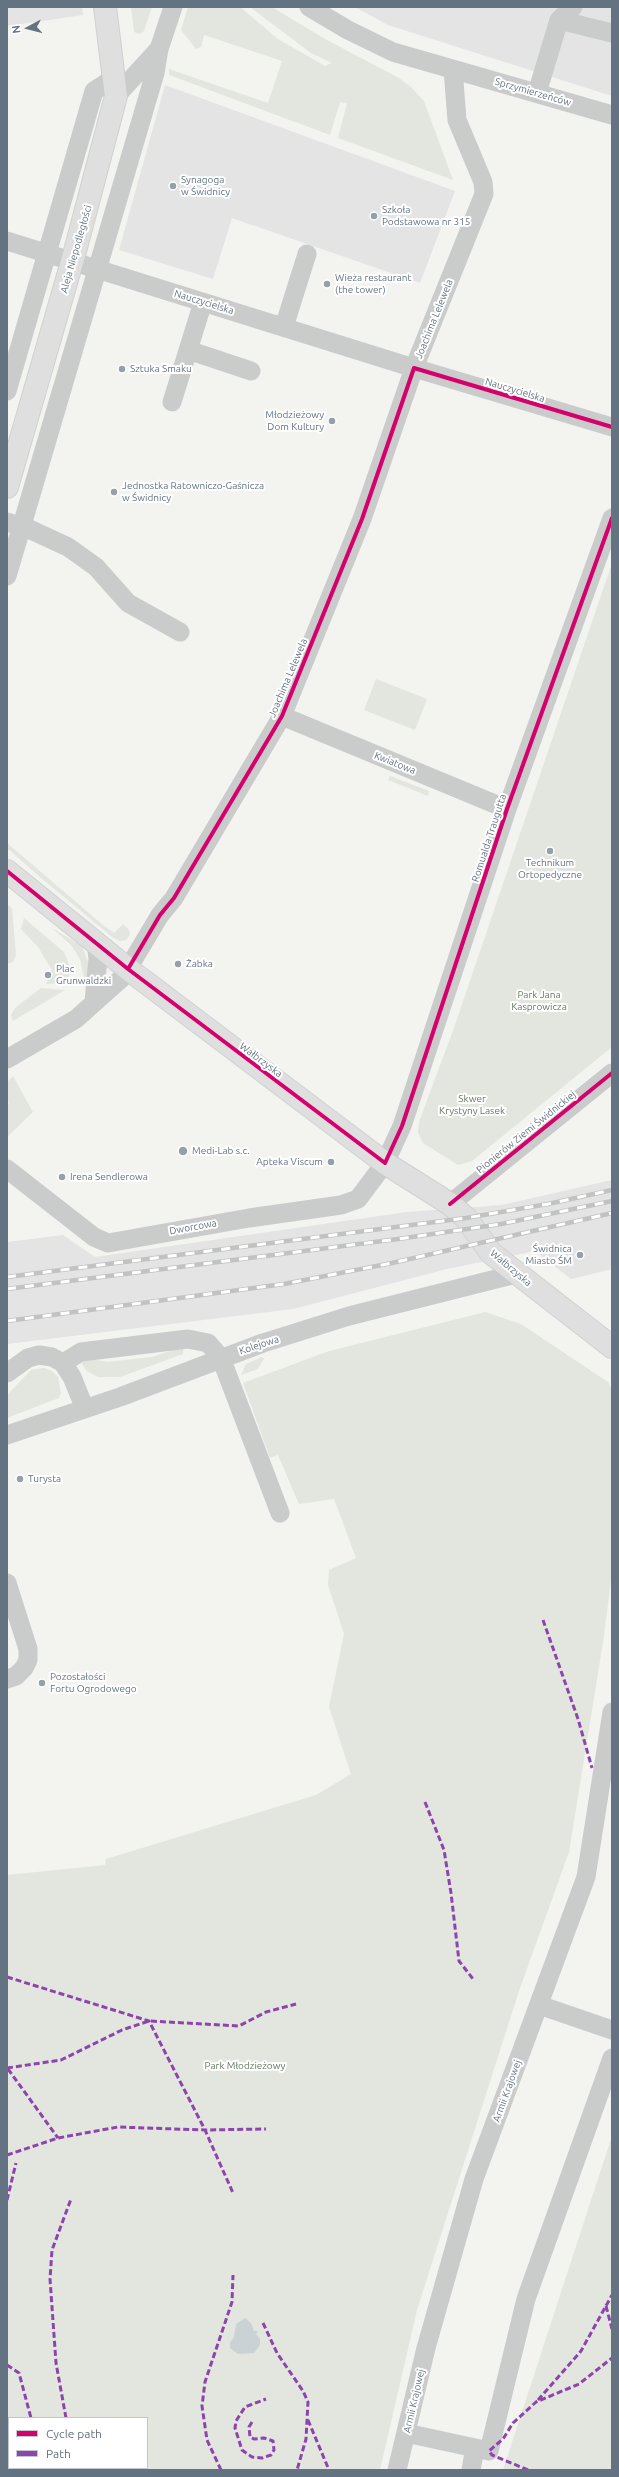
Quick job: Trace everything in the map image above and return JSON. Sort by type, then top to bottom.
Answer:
[{"type":"main road","name":"Aleja Niepodległości","points":[[7,486],[72,261],[115,87],[105,7]]},
{"type":"main road","points":[[7,871],[128,969]]},
{"type":"main road","name":"Wałbrzyska","points":[[128,969],[385,1163],[450,1204],[466,1218],[491,1253],[516,1274],[612,1347]]},
{"type":"street","points":[[7,576],[15,525],[98,268],[155,73],[159,50],[173,7]]},
{"type":"street","name":"Sprzymierzeńców","points":[[309,7],[348,30],[393,52],[612,115]]},
{"type":"street","points":[[558,13],[573,7]]},
{"type":"street","points":[[558,13],[612,33]]},
{"type":"street","points":[[537,93],[558,13]]},
{"type":"street","points":[[7,391],[94,91],[115,87],[159,50]]},
{"type":"street","name":"Joachima Lelewela","points":[[128,969],[160,915],[174,898],[282,716],[362,519],[414,368],[484,194],[483,182],[457,120],[453,69]]},
{"type":"street","name":"Nauczycielska","points":[[7,241],[98,268],[414,368],[612,427]]},
{"type":"street","points":[[284,327],[307,254]]},
{"type":"street","points":[[172,402],[203,302]]},
{"type":"street","points":[[188,350],[251,371]]},
{"type":"street","name":"Romualda Traugutta","points":[[385,1163],[402,1126],[507,809],[612,518]]},
{"type":"street","points":[[15,525],[68,547],[96,567],[128,603],[180,632]]},
{"type":"street","name":"Kwiatowa","points":[[282,716],[507,809]]},
{"type":"street","points":[[94,1002],[98,958],[96,944]]},
{"type":"street","points":[[7,1059],[76,1019],[123,978],[128,969]]},
{"type":"street","name":"Pionierów Ziemi Świdnickiej","points":[[450,1204],[612,1073]]},
{"type":"street","name":"Dworcowa","points":[[7,1169],[94,1238],[108,1243],[295,1211],[341,1205],[358,1199],[385,1163]]},
{"type":"street","name":"Kolejowa","points":[[7,1436],[85,1409],[221,1358],[349,1316],[516,1274]]},
{"type":"street","points":[[64,1363],[81,1352],[188,1339],[208,1343],[221,1358],[280,1513]]},
{"type":"street","points":[[7,1373],[28,1358],[39,1355],[52,1357],[64,1363],[72,1377],[85,1409]]},
{"type":"street","points":[[7,1583],[28,1649],[28,1660],[24,1668],[16,1676],[7,1680]]},
{"type":"street","name":"Armii Krajowej","points":[[397,2470],[426,2348],[474,2179],[586,1877],[606,1801],[612,1712]]},
{"type":"street","points":[[539,2005],[611,2026]]},
{"type":"street","points":[[406,2433],[489,2451],[526,2298],[612,2058]]},
{"type":"street","points":[[470,2470],[476,2448]]},
{"type":"shaded area","points":[[7,7],[82,7],[83,15],[7,26]]},
{"type":"shaded area","points":[[355,7],[612,7],[612,96],[388,25]]},
{"type":"shaded area","points":[[165,85],[455,191],[420,283],[232,218],[213,279],[119,250]]},
{"type":"shaded area","points":[[612,1180],[612,1269],[571,1279],[535,1251],[447,1269],[293,1309],[7,1344],[7,1242],[63,1235],[95,1257],[407,1212],[502,1205]]},
{"type":"shaded area","points":[[245,2318],[251,2323],[254,2331],[258,2331],[256,2334],[260,2339],[260,2345],[254,2353],[238,2354],[230,2348],[230,2343],[234,2337],[236,2324]]},
{"type":"green space","points":[[131,7],[152,7],[144,31],[140,34],[134,32]]},
{"type":"green space","points":[[188,7],[240,7],[278,39],[325,66],[332,63],[311,53],[250,7],[272,7],[327,40],[399,78],[411,87],[424,101],[453,180],[338,138],[347,103],[340,102],[330,135],[169,75],[169,69],[268,103],[282,61],[204,35],[201,47],[196,49],[181,30]]},
{"type":"green space","name":"Park Jana Kasprowicza","points":[[612,563],[612,1047],[472,1161],[458,1165],[423,1143],[418,1133],[419,1122],[455,1025]]},
{"type":"green space","points":[[376,679],[427,699],[415,730],[364,710]]},
{"type":"green space","points":[[390,776],[429,791],[428,796],[388,780]]},
{"type":"green space","points":[[7,843],[103,925],[114,933],[123,924],[129,930],[130,935],[126,940],[120,941],[112,937],[7,848]]},
{"type":"green space","points":[[7,904],[12,908],[16,955],[13,962],[7,964]]},
{"type":"green space","points":[[24,918],[64,952],[70,967],[68,983],[46,984],[52,970],[38,947],[21,929]]},
{"type":"green space","points":[[52,928],[82,946],[91,970],[86,987],[80,959],[72,946]]},
{"type":"green space","points":[[41,988],[65,990],[13,1021],[11,1015],[15,1008]]},
{"type":"green space","points":[[13,1076],[33,1112],[7,1137],[7,1107],[9,1102],[7,1101],[7,1082]]},
{"type":"green space","name":"Park Młodzieżowy","points":[[485,1312],[521,1324],[608,1382],[612,1389],[612,1572],[604,1636],[569,1852],[519,1991],[417,2310],[380,2470],[7,2470],[7,1875],[105,1865],[106,1859],[316,1795],[351,1774],[329,1707],[344,1634],[328,1585],[329,1570],[356,1558],[334,1499],[299,1504],[278,1455],[270,1458],[243,1383],[329,1351]]},
{"type":"green space","points":[[176,1349],[183,1349],[183,1354],[120,1377],[98,1377],[87,1371],[82,1364],[83,1361],[90,1359],[108,1362],[152,1357]]},
{"type":"green space","points":[[262,1357],[264,1359],[258,1369],[241,1375],[246,1364]]},
{"type":"green space","points":[[44,1368],[52,1371],[58,1377],[61,1393],[59,1398],[7,1418],[7,1395],[31,1370]]},
{"type":"green space","points":[[612,2136],[612,2470],[503,2470]]},
{"type":"railway","points":[[7,1277],[466,1218],[548,1204],[612,1190]]},
{"type":"railway","points":[[7,1289],[398,1239],[501,1224],[612,1201]]},
{"type":"railway","points":[[7,1321],[284,1284],[392,1263],[612,1213]]},
{"type":"marked path","points":[[543,1620],[578,1719],[592,1768]]},
{"type":"marked path","points":[[425,1802],[444,1850],[459,1961],[473,1979]]},
{"type":"marked path","points":[[7,1977],[149,2021],[205,2130],[233,2193]]},
{"type":"marked path","points":[[7,2068],[61,2060],[122,2030],[149,2021],[239,2026],[266,2012],[296,2004]]},
{"type":"marked path","points":[[8,2069],[58,2138]]},
{"type":"marked path","points":[[7,2155],[58,2138],[118,2127],[205,2130],[266,2129]]},
{"type":"marked path","points":[[7,2200],[16,2163]]},
{"type":"marked path","points":[[66,2417],[56,2363],[50,2279],[52,2250],[71,2199]]},
{"type":"marked path","points":[[221,2470],[207,2440],[202,2406],[205,2382],[232,2302],[233,2275]]},
{"type":"marked path","points":[[538,2400],[581,2351],[612,2295]]},
{"type":"marked path","points":[[606,2306],[612,2329]]},
{"type":"marked path","points":[[263,2323],[277,2353],[303,2391],[308,2402],[306,2439],[297,2470]]},
{"type":"marked path","points":[[528,2470],[492,2455],[489,2451],[503,2439],[513,2423],[536,2402],[579,2384],[612,2358]]},
{"type":"marked path","points":[[7,2365],[19,2373],[31,2417]]},
{"type":"marked path","points":[[252,2422],[249,2427],[250,2437],[254,2439],[264,2438],[273,2441],[274,2450],[271,2455],[262,2458],[252,2457],[242,2450],[235,2428],[236,2421],[245,2407],[266,2399]]},
{"type":"marked path","points":[[308,2420],[329,2470]]},
{"type":"cycle path","points":[[128,969],[160,915],[174,898],[282,716],[362,519],[414,368],[612,427]]},
{"type":"cycle path","points":[[7,871],[128,969],[385,1163],[402,1126],[507,809],[612,518]]},
{"type":"cycle path","points":[[450,1204],[612,1073]]},
{"type":"place","name":"Synagoga w Świdnicy","points":[[173,186]]},
{"type":"place","name":"Szkoła Podstawowa nr 315","points":[[374,216]]},
{"type":"place","name":"Wieża restaurant (the tower)","points":[[327,284]]},
{"type":"place","name":"Sztuka Smaku","points":[[122,369]]},
{"type":"place","name":"Młodzieżowy Dom Kultury","points":[[332,421]]},
{"type":"place","name":"Jednostka Ratowniczo-Gaśnicza w Świdnicy","points":[[114,492]]},
{"type":"place","name":"Technikum Ortopedyczne","points":[[550,851]]},
{"type":"place","name":"Żabka","points":[[178,964]]},
{"type":"place","name":"Plac Grunwaldzki","points":[[48,975]]},
{"type":"place","name":"Medi-Lab s.c.","points":[[183,1151]]},
{"type":"place","name":"Apteka Viscum","points":[[331,1162]]},
{"type":"place","name":"Irena Sendlerowa","points":[[62,1177]]},
{"type":"place","name":"Świdnica Miasto ŚM","points":[[580,1255]]},
{"type":"place","name":"Turysta","points":[[20,1479]]},
{"type":"place","name":"Pozostałości Fortu Ogrodowego","points":[[42,1683]]},
{"type":"park label","name":"Skwer Krystyny Lasek","points":[[472,1104]]}]
